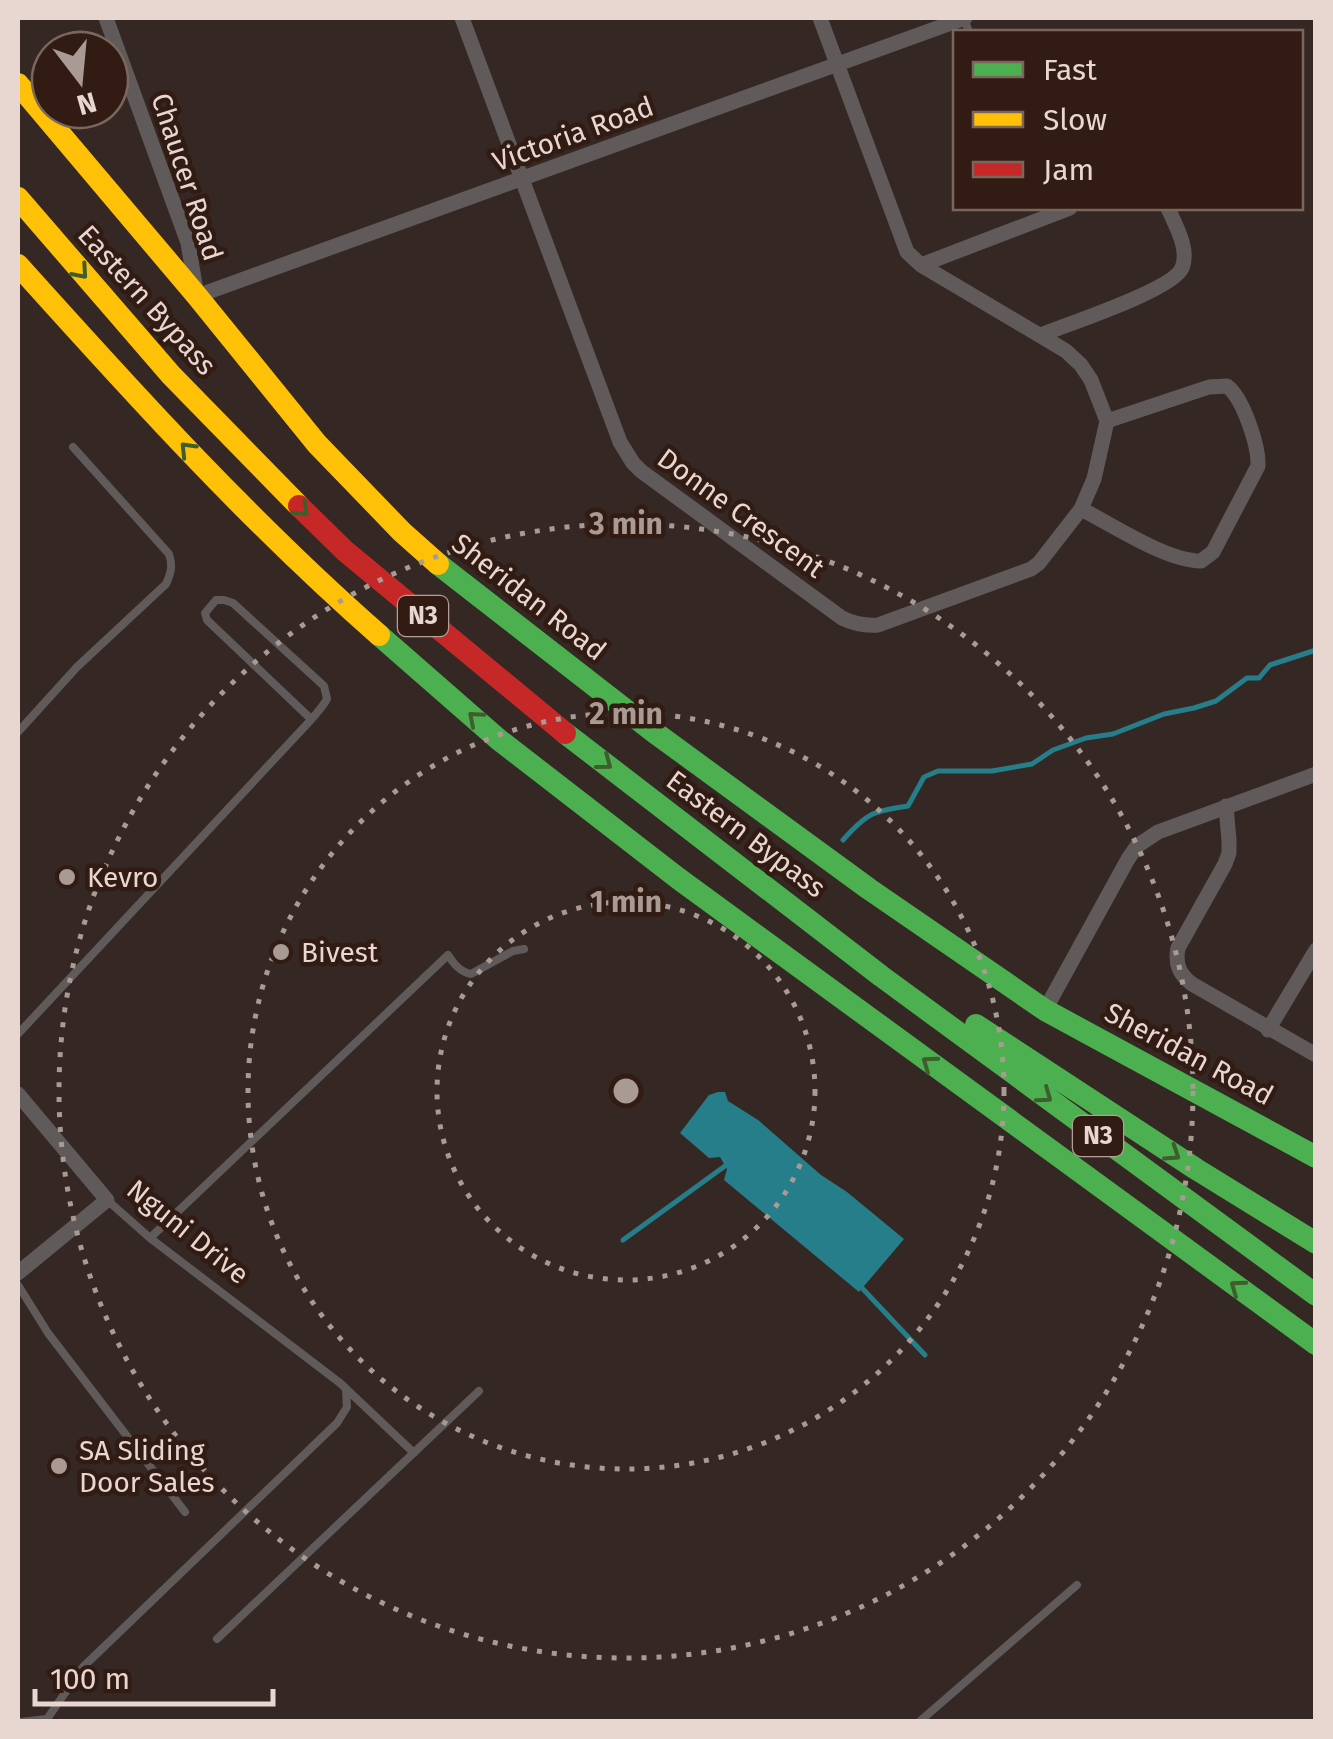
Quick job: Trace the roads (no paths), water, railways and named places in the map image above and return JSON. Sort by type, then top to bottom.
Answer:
[{"type":"main road","name":"Sheridan Road","points":[[18,84],[318,444],[402,532],[448,573],[700,766],[1045,1010],[1316,1156]]},
{"type":"main road","name":"Eastern Bypass","points":[[18,198],[171,375],[345,551],[535,710],[882,976],[1316,1296]]},
{"type":"main road","name":"N3","points":[[18,266],[136,397],[248,512],[340,600],[498,739],[695,891],[1316,1344]]},
{"type":"main road","points":[[882,976],[976,1025],[1316,1243]]},
{"type":"street","name":"Chaucer Road","points":[[106,18],[188,243],[197,296]]},
{"type":"street","name":"Donne Crescent","points":[[462,18],[626,454],[641,471],[842,618],[854,624],[878,624],[1031,569],[1081,508],[1097,467],[1107,421]]},
{"type":"street","points":[[820,18],[903,244],[912,258],[1066,350],[1091,380],[1107,421],[1208,387],[1227,386],[1238,397],[1258,451],[1258,466],[1213,552],[1201,561],[1180,559],[1081,508]]},
{"type":"street","name":"Victoria Road","points":[[197,296],[965,18]]},
{"type":"street","points":[[920,265],[1065,210]]},
{"type":"street","points":[[1041,335],[1156,290],[1177,275],[1184,248],[1169,210]]},
{"type":"street","points":[[1045,1010],[1136,846],[1158,832],[1316,774]]},
{"type":"street","points":[[1226,806],[1229,853],[1178,948],[1178,969],[1192,984],[1316,1056]]},
{"type":"street","points":[[1268,1030],[1316,950]]},
{"type":"street","name":"Nguni Drive","points":[[18,1094],[106,1200]]},
{"type":"street","points":[[18,1273],[106,1200]]},
{"type":"lane","points":[[18,732],[77,667],[166,584],[171,574],[168,554],[73,447]]},
{"type":"lane","points":[[18,1034],[311,719],[327,699],[324,686],[234,603],[216,600],[205,613],[207,620],[311,719]]},
{"type":"lane","points":[[150,1238],[448,955],[464,973],[471,974],[524,949]]},
{"type":"lane","name":"Nguni Drive","points":[[106,1200],[296,1349],[414,1453]]},
{"type":"lane","points":[[18,1285],[48,1333],[186,1512]]},
{"type":"lane","points":[[20,1722],[48,1720],[83,1667],[337,1424],[347,1408],[346,1391]]},
{"type":"lane","points":[[217,1639],[479,1391]]},
{"type":"lane","points":[[919,1722],[1077,1586]]},
{"type":"water","points":[[725,1092],[728,1101],[758,1120],[904,1239],[859,1292],[724,1180],[727,1169],[720,1157],[709,1158],[680,1133],[709,1095]]},
{"type":"waterway","points":[[843,840],[871,815],[908,806],[924,777],[938,771],[992,771],[1032,764],[1053,750],[1086,738],[1113,734],[1164,714],[1216,701],[1247,678],[1259,678],[1270,665],[1316,650]]},
{"type":"waterway","points":[[623,1240],[725,1166]]},
{"type":"waterway","points":[[862,1288],[925,1355]]},
{"type":"place","name":"Kevro","points":[[67,877]]},
{"type":"place","name":"Bivest","points":[[281,952]]},
{"type":"place","name":"SA Sliding Door Sales","points":[[59,1466]]}]
